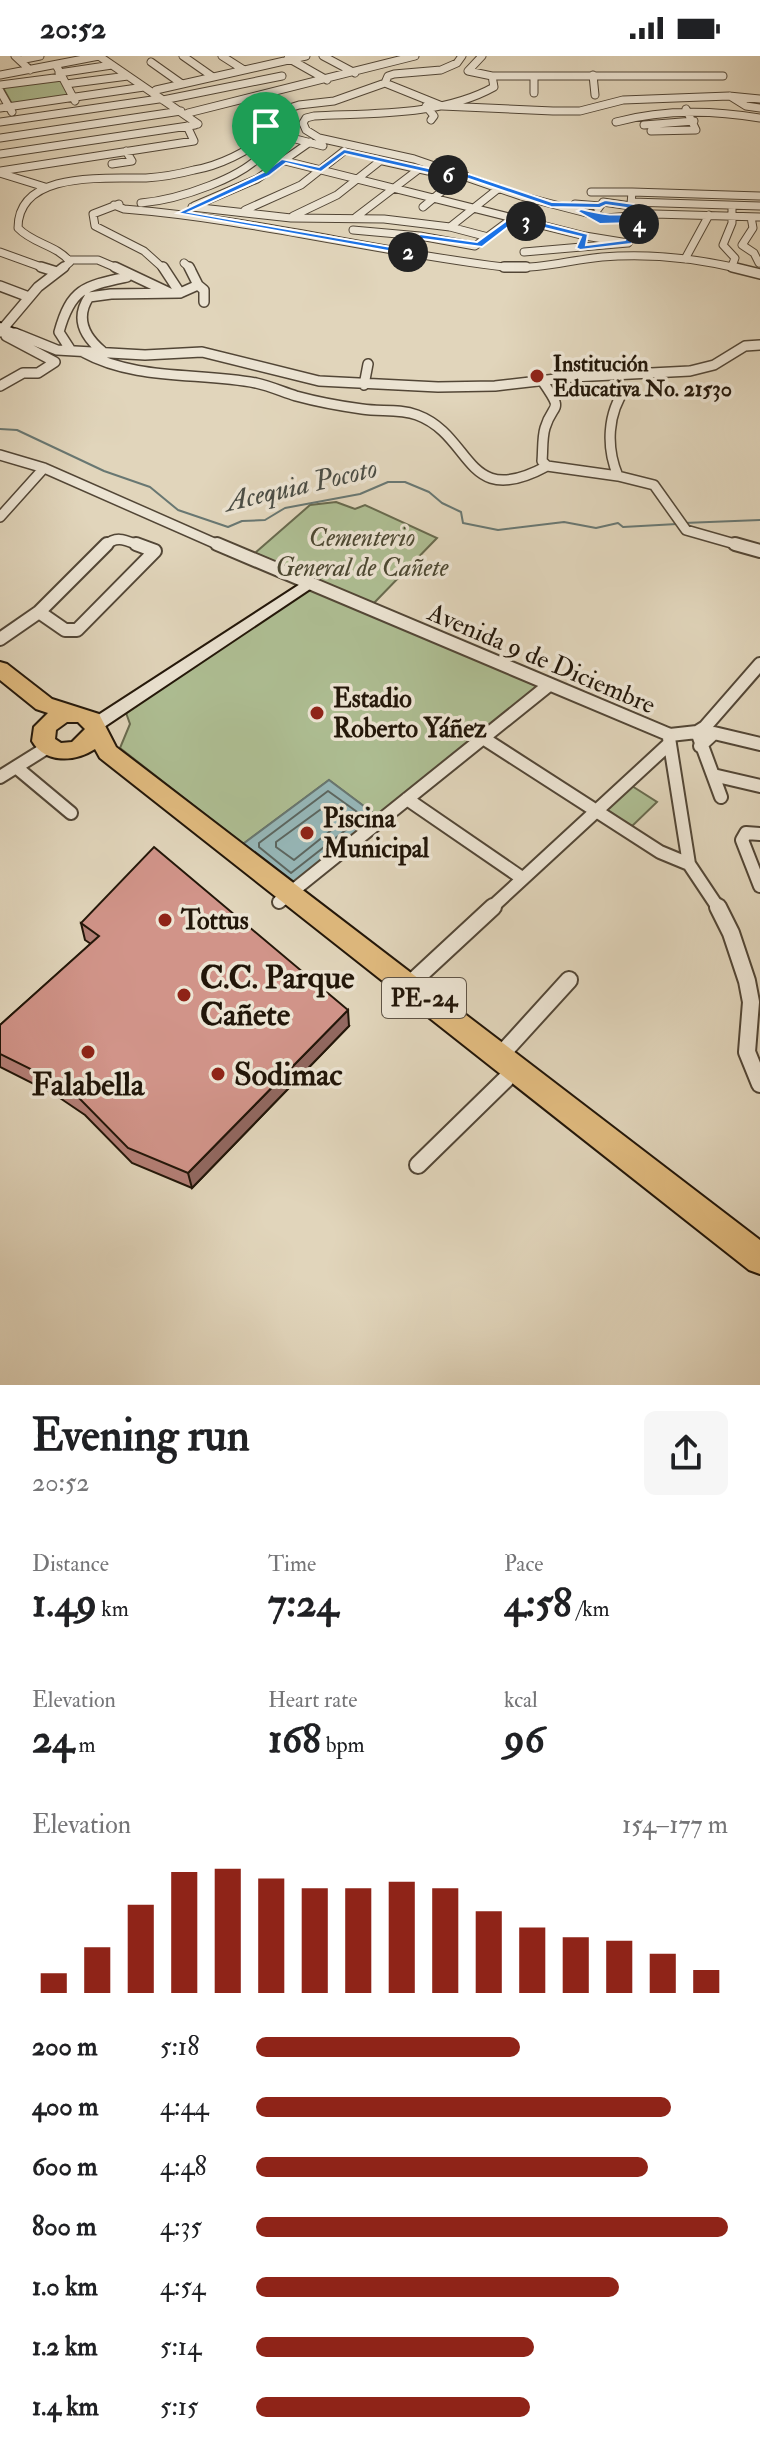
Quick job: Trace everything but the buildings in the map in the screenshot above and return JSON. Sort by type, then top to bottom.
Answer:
[{"type":"highway","points":[[0,669],[44,704],[88,721]]},
{"type":"highway","points":[[0,682],[40,716],[51,744]]},
{"type":"highway","points":[[51,744],[51,721],[88,721]]},
{"type":"highway","points":[[51,744],[86,745],[88,721]]},
{"type":"highway","name":"PE-24","points":[[88,721],[108,752],[284,898]]},
{"type":"highway","name":"PE-24","points":[[51,744],[98,760],[284,898],[760,1276]]},
{"type":"highway","name":"PE-24","points":[[502,1069],[760,1259]]},
{"type":"street","points":[[18,58],[40,56]]},
{"type":"street","points":[[58,56],[66,63]]},
{"type":"street","points":[[0,154],[198,124],[185,112],[99,56],[66,63]]},
{"type":"street","points":[[183,56],[213,77]]},
{"type":"street","points":[[223,57],[235,56]]},
{"type":"street","points":[[156,90],[306,56]]},
{"type":"street","points":[[323,56],[355,73]]},
{"type":"street","points":[[365,56],[381,64]]},
{"type":"street","points":[[0,138],[185,112],[355,73],[409,56]]},
{"type":"street","points":[[223,57],[244,70]]},
{"type":"street","points":[[385,83],[388,76],[394,74],[446,68],[462,57],[482,57]]},
{"type":"street","points":[[482,57],[468,71],[492,76],[723,76]]},
{"type":"street","points":[[18,58],[30,70]]},
{"type":"street","points":[[288,58],[327,80]]},
{"type":"street","points":[[151,62],[182,84]]},
{"type":"street","points":[[61,75],[66,63]]},
{"type":"street","points":[[41,164],[16,120],[4,107],[0,91],[112,65]]},
{"type":"street","points":[[264,66],[301,86]]},
{"type":"street","points":[[0,75],[30,70],[61,75],[128,76]]},
{"type":"street","points":[[61,75],[115,170]]},
{"type":"street","points":[[593,75],[595,95]]},
{"type":"street","points":[[0,122],[185,98],[282,76]]},
{"type":"street","points":[[362,149],[319,138],[306,130],[304,120],[314,116],[373,114],[426,106],[488,92],[494,87],[492,76]]},
{"type":"street","points":[[521,89],[522,76]]},
{"type":"street","points":[[534,76],[534,93]]},
{"type":"street","points":[[682,76],[684,91]]},
{"type":"street","points":[[177,293],[160,260],[95,226],[93,214],[114,205],[168,200],[229,175],[267,149],[272,134],[270,124],[277,112],[299,105],[334,101],[385,83],[436,104],[571,111],[623,100],[729,96],[760,99]]},
{"type":"street","points":[[4,107],[144,87]]},
{"type":"street","points":[[729,96],[739,103],[760,108]]},
{"type":"street","points":[[676,100],[692,117],[696,130],[648,128],[692,117]]},
{"type":"street","points":[[147,101],[174,128],[183,142]]},
{"type":"street","points":[[426,106],[434,116],[431,120]]},
{"type":"street","points":[[616,122],[656,115],[709,117],[707,112],[760,118]]},
{"type":"street","points":[[656,115],[664,124]]},
{"type":"street","points":[[0,172],[195,139],[187,126]]},
{"type":"street","points":[[153,131],[161,145]]},
{"type":"street","points":[[139,133],[146,148]]},
{"type":"street","points":[[70,260],[27,237],[18,228],[23,206],[39,187],[115,170],[147,178],[197,170],[231,159],[272,134],[380,161],[462,177]]},
{"type":"street","points":[[306,141],[414,159],[536,201],[606,218],[755,217],[753,228],[742,245],[754,253],[759,263]]},
{"type":"street","points":[[181,213],[257,179],[285,161],[306,141]]},
{"type":"street","points":[[0,172],[8,180],[39,187],[100,176],[115,170],[132,161],[126,151]]},
{"type":"street","points":[[242,211],[301,185],[344,151]]},
{"type":"street","points":[[285,161],[585,236],[628,243]]},
{"type":"street","points":[[291,218],[337,195],[380,161]]},
{"type":"street","points":[[354,219],[419,169]]},
{"type":"street","points":[[423,207],[462,177]]},
{"type":"street","points":[[0,186],[8,180]]},
{"type":"street","points":[[450,227],[499,188]]},
{"type":"street","points":[[591,192],[760,196]]},
{"type":"street","points":[[630,216],[632,192]]},
{"type":"street","points":[[606,193],[609,203]]},
{"type":"street","points":[[730,195],[733,217],[723,245],[735,258],[732,266]]},
{"type":"street","points":[[353,230],[420,236],[475,246],[536,201]]},
{"type":"street","points":[[551,204],[760,206]]},
{"type":"street","points":[[114,205],[124,209],[181,213],[410,253],[529,268],[611,256],[685,259],[760,274]]},
{"type":"street","points":[[593,214],[600,206]]},
{"type":"street","points":[[192,207],[291,218],[370,217],[450,227],[488,237]]},
{"type":"street","points":[[524,252],[628,243],[640,226],[637,222],[600,221],[581,211]]},
{"type":"street","points":[[685,259],[709,215]]},
{"type":"street","points":[[410,253],[420,236]]},
{"type":"street","points":[[580,248],[585,236]]},
{"type":"street","points":[[0,251],[27,237]]},
{"type":"street","points":[[0,251],[57,272]]},
{"type":"street","points":[[5,334],[29,297],[70,260],[89,256],[101,259],[153,288],[177,293]]},
{"type":"street","points":[[184,263],[191,268],[198,285],[204,290],[204,302]]},
{"type":"street","points":[[69,350],[59,332],[70,297],[83,288],[127,277]]},
{"type":"street","points":[[102,351],[85,336],[81,325],[80,314],[85,299],[101,294],[153,298],[198,285]]},
{"type":"street","points":[[0,286],[29,297]]},
{"type":"street","points":[[5,334],[128,368],[243,381],[300,397],[363,409],[416,414],[435,427],[486,477],[513,481],[547,466],[618,476],[654,485],[679,523],[688,531],[760,551]]},
{"type":"street","points":[[0,386],[23,373],[38,373],[55,362],[5,334]]},
{"type":"street","points":[[69,350],[145,355],[202,352],[239,359],[300,378],[364,385],[438,387],[704,369],[745,346],[760,345]]},
{"type":"street","points":[[364,385],[368,364]]},
{"type":"street","points":[[543,382],[556,401],[555,412],[545,426],[540,456],[547,466]]},
{"type":"street","points":[[618,476],[612,464],[614,406],[626,388]]},
{"type":"street","name":"Avenida 9 de Diciembre","points":[[0,455],[44,468],[669,739],[697,732]]},
{"type":"street","points":[[0,517],[44,468]]},
{"type":"street","points":[[0,639],[39,612],[111,540],[120,538],[158,547],[77,630],[65,630],[39,612]]},
{"type":"street","points":[[88,721],[306,580]]},
{"type":"street","points":[[721,797],[697,732],[712,720],[760,664]]},
{"type":"street","points":[[284,898],[549,685]]},
{"type":"street","points":[[700,746],[714,733],[760,744]]},
{"type":"street","points":[[483,738],[660,852],[689,864]]},
{"type":"street","points":[[403,991],[669,739]]},
{"type":"street","points":[[669,739],[689,864],[713,897],[731,933],[747,981],[751,1002],[747,1052],[760,1084]]},
{"type":"street","points":[[0,777],[51,744]]},
{"type":"street","points":[[16,767],[71,813]]},
{"type":"street","points":[[713,775],[760,786]]},
{"type":"street","points":[[407,799],[522,878]]},
{"type":"street","points":[[760,834],[746,833],[742,840],[760,886]]},
{"type":"street","points":[[418,1165],[502,1069],[569,980]]},
{"type":"green space","points":[[59,78],[70,96],[12,104],[2,86]]},
{"type":"green space","name":"Cementerio General de Cañete","points":[[336,502],[355,509],[365,505],[437,538],[373,604],[255,553],[310,505]]},
{"type":"green space","name":"Estadio Roberto Yáñez","points":[[311,587],[539,687],[377,816],[329,780],[243,844],[120,748],[130,724],[125,710]]},
{"type":"green space","points":[[632,786],[657,802],[628,830],[602,813]]},
{"type":"water","name":"Piscina Municipal","points":[[329,780],[377,816],[293,884],[243,844]]},
{"type":"waterway","name":"Acequia Pocoto","points":[[0,429],[17,430],[104,471],[150,487],[178,510],[228,527],[242,521],[265,520],[285,508],[360,494],[388,482],[405,482],[429,492],[442,503],[461,512],[463,523],[498,530],[564,522],[596,528],[618,523],[623,527],[677,524]]},
{"type":"waterway","name":"Acequia Pocoto","points":[[684,523],[760,520]]},
{"type":"place","name":"Institución Educativa No. 21530","points":[[537,376]]},
{"type":"place","name":"Estadio Roberto Yáñez","points":[[317,713]]},
{"type":"place","name":"Piscina Municipal","points":[[307,833]]},
{"type":"place","name":"Tottus","points":[[165,920]]},
{"type":"place","name":"C.C. Parque Cañete","points":[[184,995]]},
{"type":"place","name":"Falabella","points":[[88,1052]]},
{"type":"place","name":"Sodimac","points":[[218,1074]]},
{"type":"route","points":[[344,151],[380,161],[466,176],[551,204],[600,206],[605,202],[631,206],[630,216],[614,218],[581,211],[600,221],[634,220],[640,226],[628,243],[580,248],[585,236],[514,218],[479,245],[420,236],[410,253],[181,213],[266,174],[285,161],[321,170],[344,151]]}]
